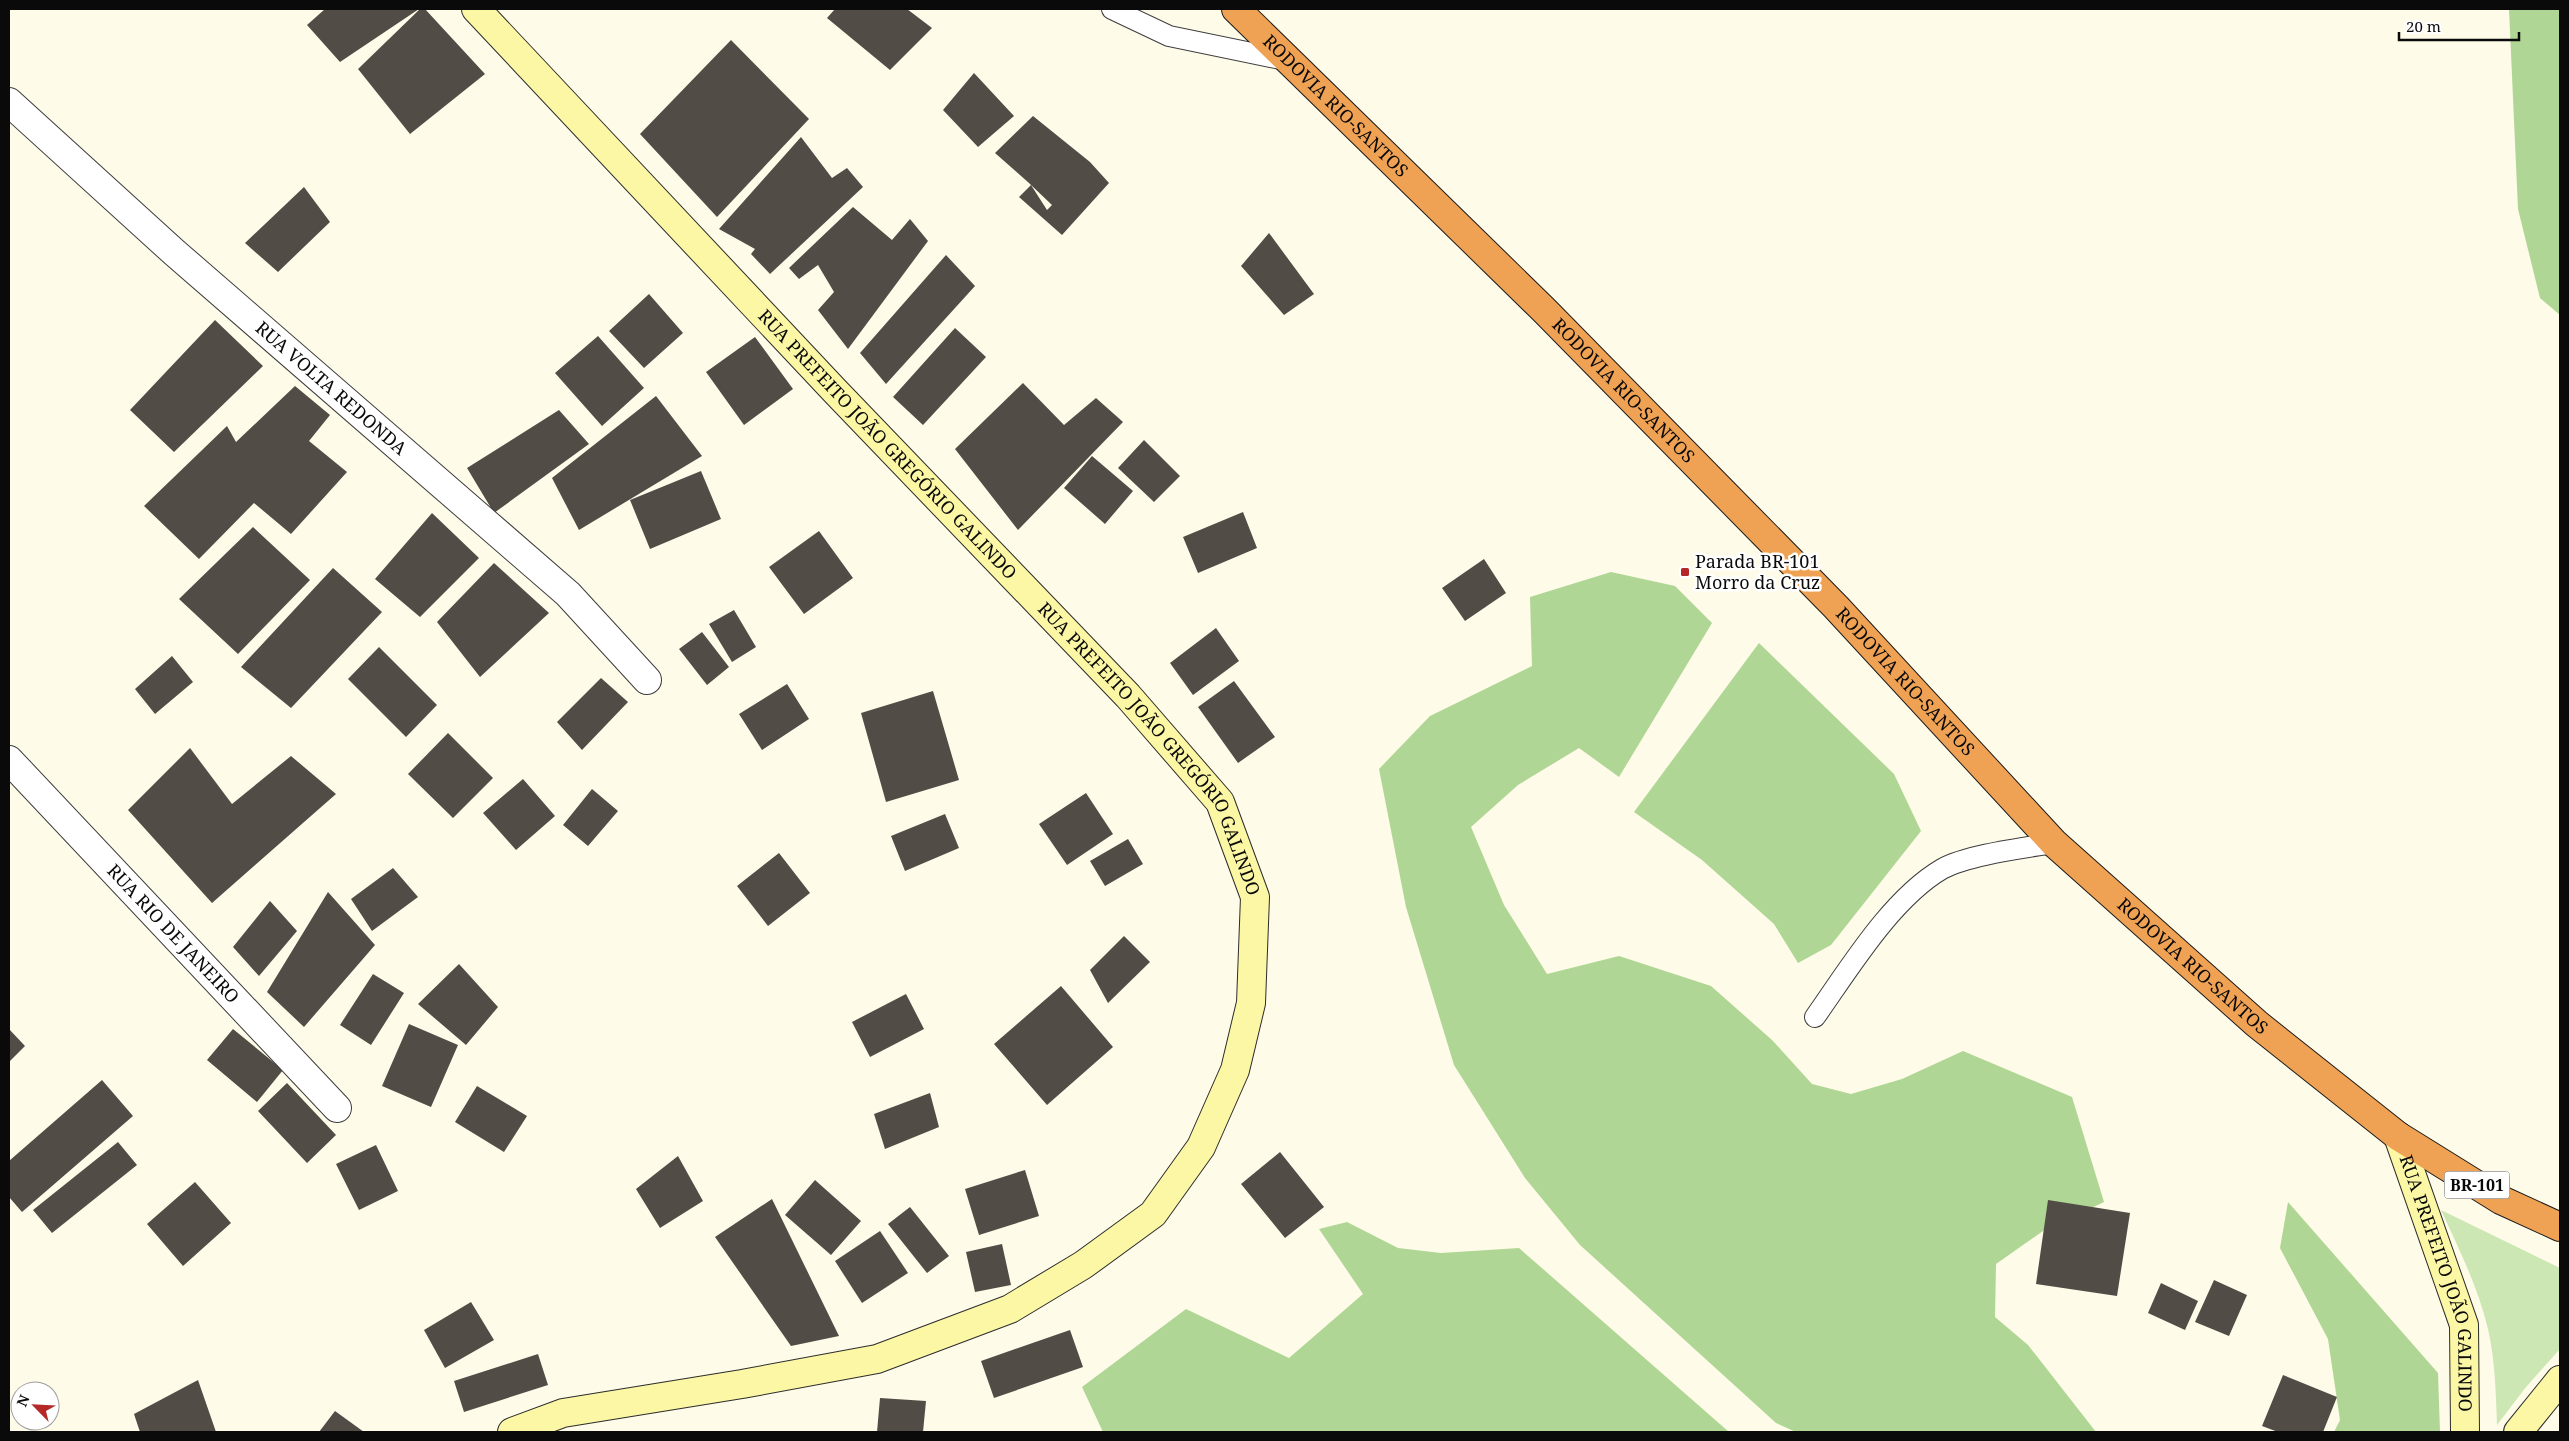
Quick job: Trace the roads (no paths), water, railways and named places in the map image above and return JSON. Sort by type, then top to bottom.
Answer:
[{"type":"highway","name":"RODOVIA RIO-SANTOS","points":[[1236,9],[1292,61],[1551,317],[1836,607],[2054,843],[2257,1024],[2398,1136],[2501,1200],[2560,1227]]},
{"type":"main road","name":"RUA PREFEITO JOÃO GREGÓRIO GALINDO","points":[[476,9],[828,383],[1140,710],[1220,802],[1255,897],[1250,1003],[1234,1070],[1201,1147],[1153,1214],[1083,1265],[1010,1309],[877,1358],[742,1384],[563,1413],[512,1432]]},
{"type":"main road","name":"RUA PREFEITO JOÃO GALINDO","points":[[2398,1136],[2464,1325],[2465,1432]]},
{"type":"main road","points":[[2518,1432],[2560,1380]]},
{"type":"street","name":"RUA VOLTA REDONDA","points":[[9,102],[174,253],[568,594],[648,680]]},
{"type":"street","name":"RUA RIO DE JANEIRO","points":[[9,760],[337,1108]]},
{"type":"lane","points":[[1112,9],[1169,36],[1292,61]]},
{"type":"lane","points":[[1815,1017],[1889,917],[1920,885],[1943,868],[1987,855],[2054,843]]},
{"type":"place","name":"Parada BR-101 Morro da Cruz","points":[[1685,572]]}]
